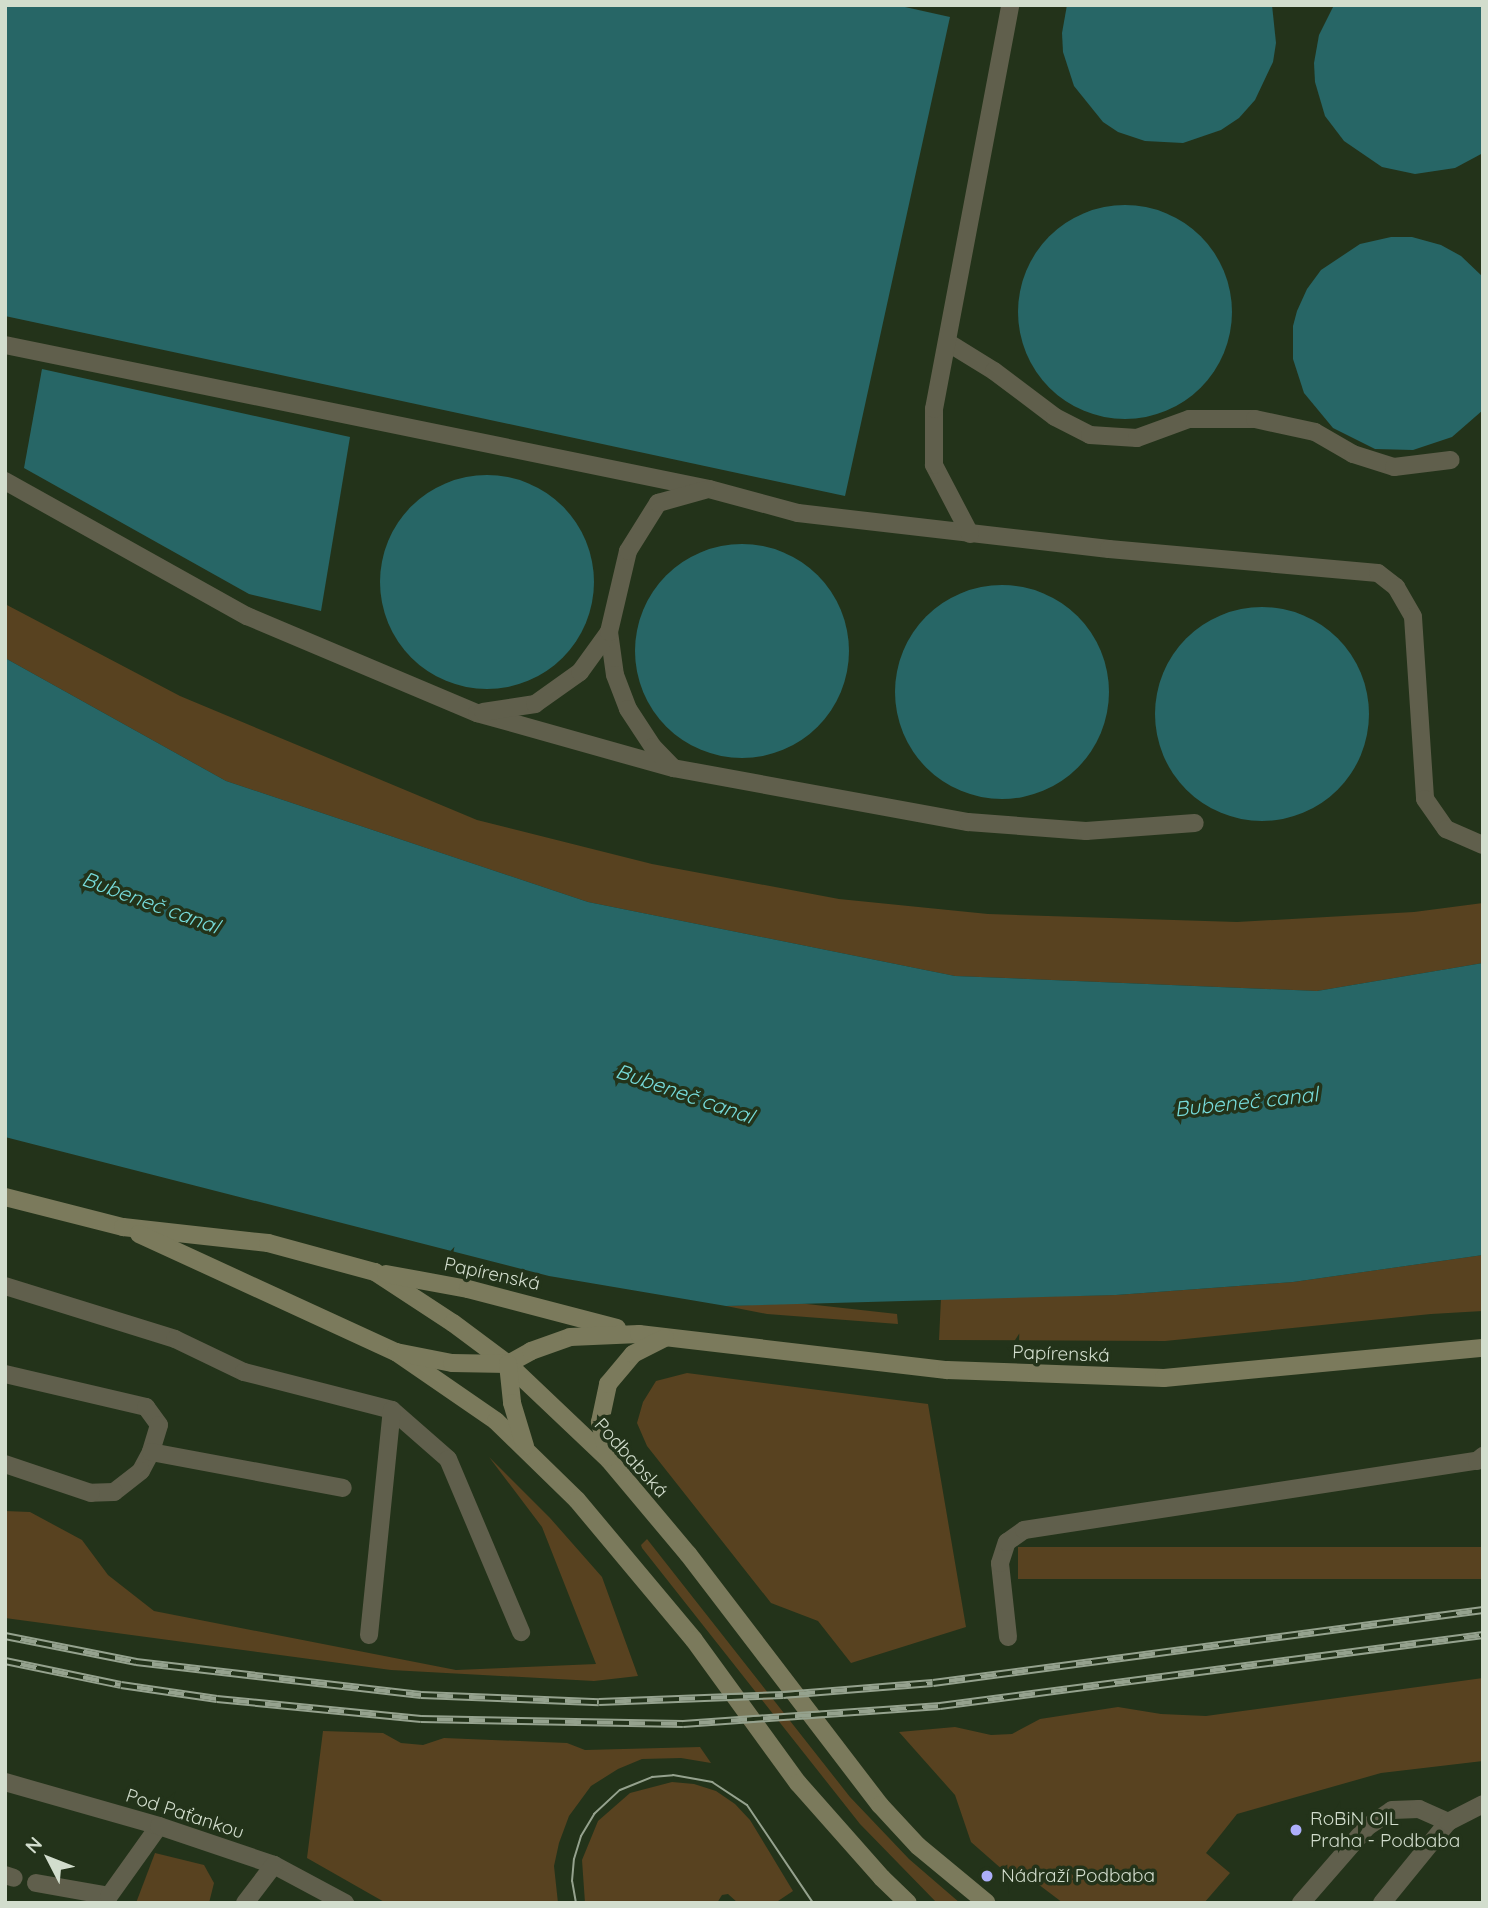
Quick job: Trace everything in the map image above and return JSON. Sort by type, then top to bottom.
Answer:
[{"type":"main road","name":"Podbabská","points":[[5,1197],[123,1227],[268,1243],[375,1272],[453,1323],[508,1364],[609,1460],[688,1554],[880,1805],[918,1846],[987,1903]]},
{"type":"main road","name":"Podbabská","points":[[123,1227],[396,1352],[464,1396],[526,1448],[577,1500],[694,1640],[798,1783],[882,1878],[908,1903]]},
{"type":"main road","name":"Papírenská","points":[[375,1272],[468,1289],[639,1334]]},
{"type":"main road","name":"Papírenská","points":[[396,1352],[452,1363],[508,1364],[531,1350],[570,1337],[639,1334],[934,1369],[1164,1378],[1483,1348]]},
{"type":"main road","points":[[609,1460],[600,1422],[608,1384],[633,1354],[668,1337]]},
{"type":"main road","points":[[508,1364],[512,1403],[526,1448]]},
{"type":"street","points":[[970,534],[934,465],[934,409],[1010,5]]},
{"type":"street","points":[[947,342],[994,371],[1055,417],[1090,435],[1137,438],[1189,419],[1255,419],[1315,432],[1353,454],[1394,467],[1451,460]]},
{"type":"street","points":[[5,345],[709,489],[798,513],[970,534],[1378,573],[1396,587],[1413,617],[1425,799],[1446,830],[1483,845]]},
{"type":"street","points":[[5,481],[247,615],[477,713],[673,768],[968,822],[1086,831],[1195,823]]},
{"type":"street","points":[[673,768],[653,747],[628,709],[615,675],[609,632],[628,551],[658,503],[709,489]]},
{"type":"street","points":[[477,713],[535,705],[580,673],[609,632]]},
{"type":"street","points":[[5,1286],[175,1339],[244,1372],[391,1410],[448,1459],[521,1632]]},
{"type":"street","points":[[5,1374],[146,1407],[159,1425],[151,1452],[141,1471],[114,1492],[91,1493],[5,1464]]},
{"type":"street","points":[[369,1634],[391,1410]]},
{"type":"street","points":[[151,1452],[343,1488]]},
{"type":"street","points":[[1008,1637],[1000,1563],[1007,1542],[1024,1530],[1477,1461],[1483,1456]]},
{"type":"street","name":"Pod Paťankou","points":[[5,1782],[159,1826],[274,1866],[345,1903]]},
{"type":"street","points":[[1382,1903],[1448,1822],[1483,1804]]},
{"type":"street","points":[[1301,1903],[1367,1827],[1392,1810],[1419,1809],[1448,1822]]},
{"type":"street","points":[[36,1883],[109,1896],[159,1826]]},
{"type":"street","points":[[245,1903],[274,1866]]},
{"type":"shaded area","points":[[5,604],[180,696],[477,820],[652,864],[839,899],[988,914],[1237,922],[1414,912],[1483,903],[1483,963],[1317,991],[955,976],[588,902],[226,781],[5,658]]},
{"type":"shaded area","points":[[1483,1255],[1483,1311],[1165,1341],[939,1340],[941,1298],[1116,1295],[1293,1282]]},
{"type":"shaded area","points":[[798,1303],[897,1314],[898,1324],[767,1314],[726,1306]]},
{"type":"shaded area","points":[[687,1373],[928,1404],[966,1627],[851,1663],[818,1621],[771,1603],[647,1446],[637,1423],[643,1402],[656,1381]]},
{"type":"shaded area","points":[[489,1457],[550,1518],[602,1577],[638,1676],[594,1681],[391,1670],[5,1618],[5,1511],[30,1512],[82,1540],[108,1575],[154,1611],[456,1670],[596,1664],[542,1527]]},
{"type":"shaded area","points":[[647,1539],[850,1797],[909,1859],[960,1903],[937,1903],[860,1824],[642,1548],[641,1545]]},
{"type":"shaded area","points":[[1018,1547],[1483,1547],[1483,1579],[1018,1579]]},
{"type":"shaded area","points":[[1483,1678],[1483,1761],[1381,1773],[1237,1814],[1206,1853],[1230,1873],[1204,1903],[1063,1903],[1034,1881],[1012,1878],[971,1842],[955,1795],[899,1732],[955,1727],[991,1735],[1012,1734],[1040,1719],[1118,1707],[1161,1714],[1206,1716]]},
{"type":"shaded area","points":[[323,1731],[383,1733],[401,1743],[423,1745],[444,1738],[567,1743],[585,1750],[700,1747],[711,1763],[681,1758],[642,1759],[618,1769],[591,1786],[569,1816],[559,1843],[554,1866],[558,1903],[386,1903],[307,1858]]},
{"type":"shaded area","points":[[672,1782],[694,1784],[716,1791],[735,1804],[750,1820],[793,1891],[775,1903],[738,1903],[728,1894],[722,1895],[717,1903],[585,1903],[582,1860],[598,1821],[630,1793]]},
{"type":"shaded area","points":[[155,1853],[204,1865],[214,1883],[209,1903],[136,1903]]},
{"type":"water","points":[[5,5],[896,5],[950,17],[845,496],[5,316]]},
{"type":"water","points":[[1067,5],[1272,5],[1276,43],[1273,62],[1255,100],[1239,118],[1221,130],[1183,143],[1145,141],[1118,132],[1103,122],[1074,86],[1063,52],[1062,33]]},
{"type":"water","points":[[1334,5],[1483,5],[1483,153],[1455,168],[1415,174],[1382,167],[1344,141],[1325,116],[1315,82],[1314,63],[1319,35]]},
{"type":"water","points":[[1125,205],[1166,213],[1201,236],[1224,271],[1232,312],[1224,353],[1201,388],[1166,411],[1125,419],[1084,411],[1049,388],[1026,353],[1018,312],[1026,271],[1049,236],[1084,213]]},
{"type":"water","points":[[1391,237],[1412,237],[1441,245],[1461,256],[1483,277],[1483,410],[1452,437],[1413,450],[1375,449],[1333,428],[1304,393],[1293,359],[1293,326],[1297,311],[1307,289],[1321,270],[1360,244]]},
{"type":"water","points":[[42,369],[350,437],[321,611],[249,594],[24,468]]},
{"type":"water","points":[[487,475],[528,483],[563,506],[586,541],[594,582],[586,623],[563,658],[528,681],[487,689],[446,681],[411,658],[388,623],[380,582],[388,541],[411,506],[446,483]]},
{"type":"water","points":[[742,544],[783,552],[818,575],[841,610],[849,651],[841,692],[818,727],[783,750],[742,758],[701,750],[666,727],[643,692],[635,651],[643,610],[666,575],[701,552]]},
{"type":"water","points":[[1002,585],[1043,593],[1078,616],[1101,651],[1109,692],[1101,733],[1078,768],[1043,791],[1002,799],[961,791],[926,768],[903,733],[895,692],[903,651],[926,616],[961,593]]},
{"type":"water","points":[[1262,607],[1303,615],[1338,638],[1361,673],[1369,714],[1361,755],[1338,790],[1303,813],[1262,821],[1221,813],[1186,790],[1163,755],[1155,714],[1163,673],[1186,638],[1221,615]]},
{"type":"water","name":"Bubeneč canal","points":[[5,658],[226,781],[588,902],[955,976],[1317,991],[1483,963],[1483,1255],[1293,1282],[1116,1295],[726,1306],[549,1276],[5,1137]]},
{"type":"tram line","points":[[576,1903],[572,1881],[574,1859],[581,1836],[594,1814],[620,1790],[652,1777],[673,1775],[712,1782],[747,1805],[813,1903]]},
{"type":"railway","points":[[5,1636],[136,1662],[421,1695],[599,1702],[783,1695],[933,1683],[1483,1610]]},
{"type":"railway","points":[[5,1661],[121,1685],[217,1699],[421,1719],[683,1724],[940,1706],[1483,1635]]},
{"type":"place","name":"RoBiN OIL Praha - Podbaba","points":[[1296,1830]]},
{"type":"place","name":"Nádraží Podbaba","points":[[987,1876]]}]
